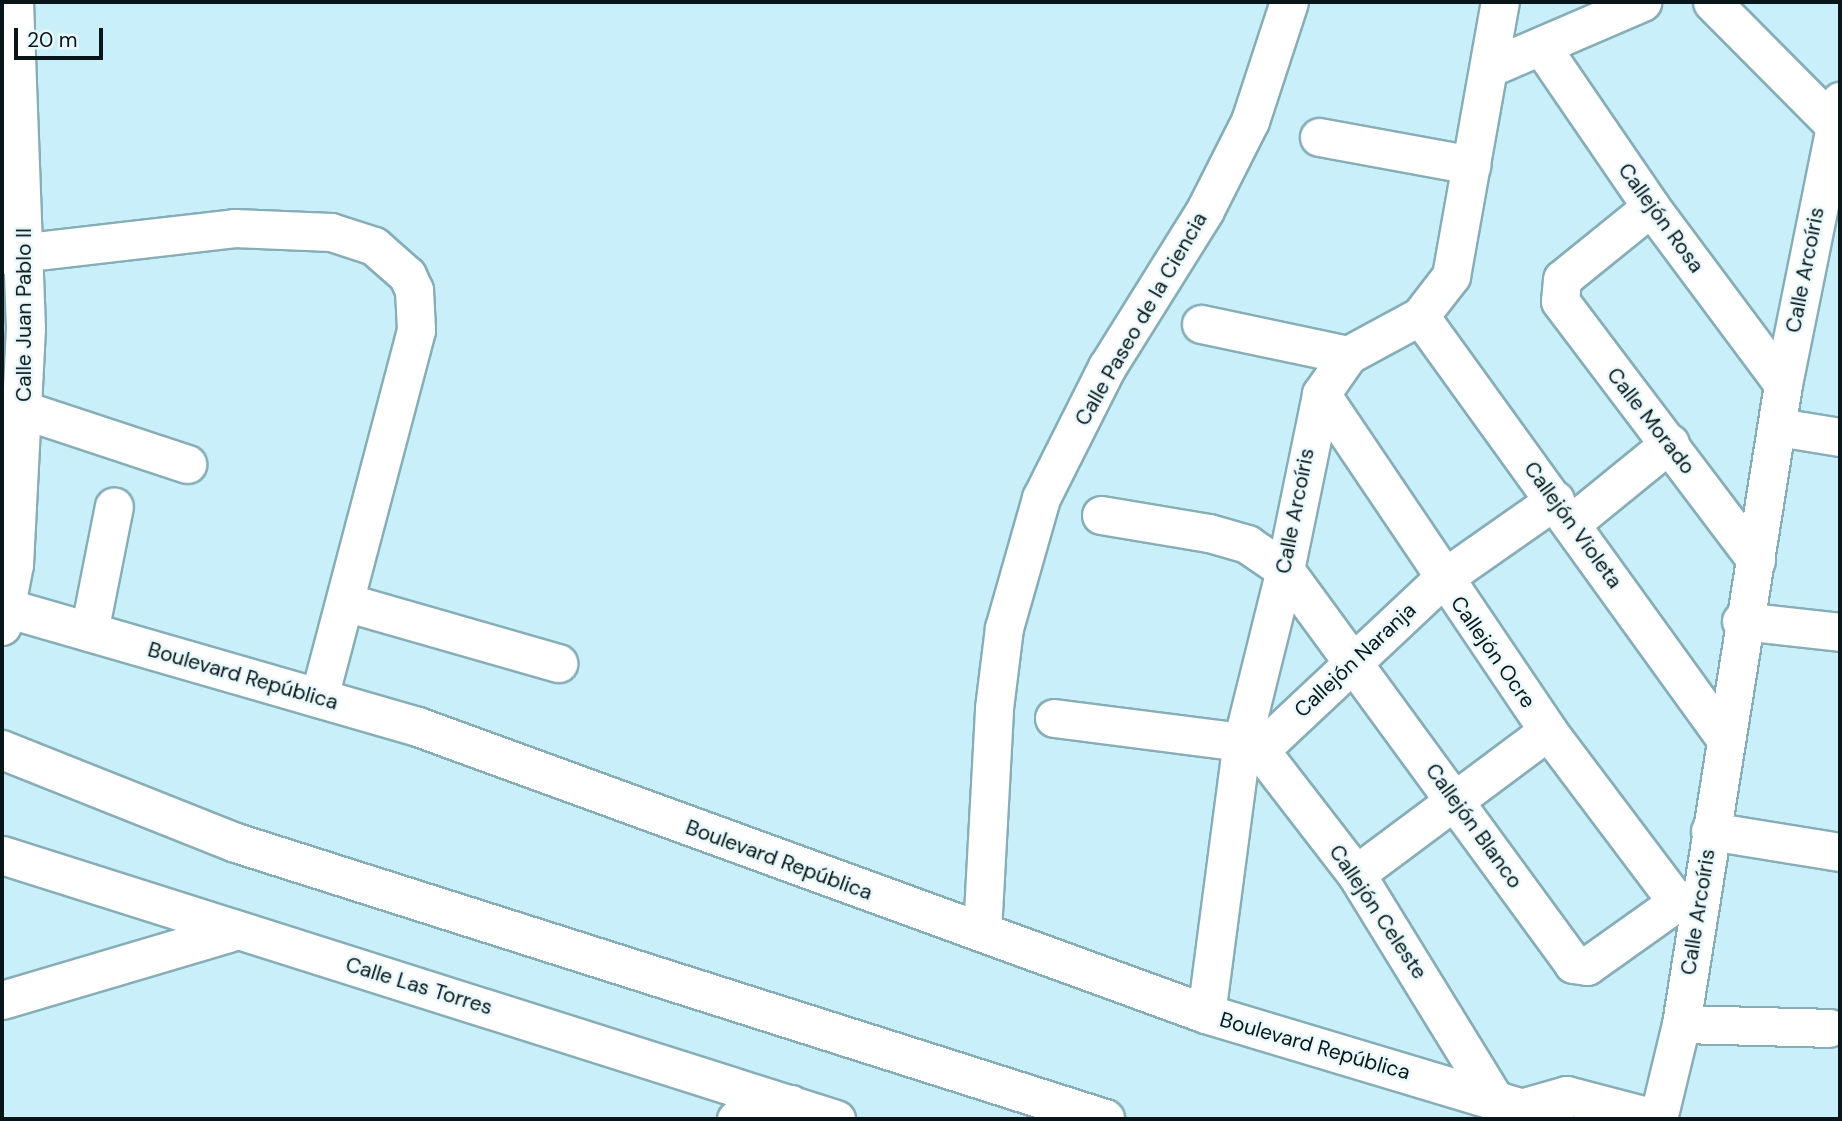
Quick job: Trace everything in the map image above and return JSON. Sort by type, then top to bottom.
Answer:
[{"type":"main road","name":"Calle Juan Pablo II","points":[[3,614],[24,410],[14,255],[14,2]]},
{"type":"main road","name":"Boulevard República","points":[[3,614],[89,632],[418,727],[1206,1014],[1524,1108]]},
{"type":"main road","points":[[2,750],[236,843],[1039,1107],[1105,1119]]},
{"type":"street","name":"Calle Paseo de la Ciencia","points":[[982,932],[994,708],[1004,628],[1041,498],[1107,367],[1205,210],[1244,132],[1289,2]]},
{"type":"street","name":"Calle Arcoíris","points":[[1206,1014],[1251,746],[1321,394],[1348,355],[1420,316],[1451,276],[1500,2]]},
{"type":"street","points":[[1489,68],[1543,49],[1642,2]]},
{"type":"street","name":"Calle Arcoíris","points":[[1658,1119],[1681,1024],[1688,899],[1710,831],[1741,621],[1756,560],[1783,384],[1828,218],[1837,113],[1712,2]]},
{"type":"street","name":"Callejón Rosa","points":[[1543,49],[1651,207],[1783,384]]},
{"type":"street","points":[[1319,136],[1471,165]]},
{"type":"street","name":"Calle Morado","points":[[1651,207],[1562,279],[1558,294],[1563,309],[1670,443],[1756,560]]},
{"type":"street","points":[[14,255],[234,228],[331,232],[374,246],[407,275],[414,290],[416,330],[320,698]]},
{"type":"street","name":"Callejón Violeta","points":[[1420,316],[1564,511],[1724,737]]},
{"type":"street","points":[[1201,324],[1348,355]]},
{"type":"street","name":"Callejón Ocre","points":[[1321,394],[1441,579],[1548,732],[1688,899]]},
{"type":"street","points":[[24,410],[187,464]]},
{"type":"street","points":[[1777,427],[1840,437]]},
{"type":"street","name":"Callejón Naranja","points":[[1251,746],[1353,660],[1441,579],[1564,511],[1670,443]]},
{"type":"street","points":[[89,632],[114,506]]},
{"type":"street","name":"Callejón Blanco","points":[[1101,515],[1247,544],[1285,570],[1454,797],[1573,964],[1587,966],[1688,899]]},
{"type":"street","points":[[345,602],[558,663]]},
{"type":"street","points":[[1741,621],[1840,632]]},
{"type":"street","points":[[1054,718],[1251,746]]},
{"type":"street","points":[[1356,874],[1454,797],[1548,732]]},
{"type":"street","name":"Callejón Celeste","points":[[1251,746],[1356,874],[1524,1108]]},
{"type":"street","points":[[1710,831],[1840,852]]},
{"type":"street","name":"Calle Las Torres","points":[[2,855],[836,1119]]},
{"type":"street","points":[[2,1000],[238,930]]},
{"type":"street","points":[[1681,1024],[1829,1028]]},
{"type":"street","points":[[1524,1108],[1566,1095],[1658,1119]]},
{"type":"street","points":[[736,1119],[791,1104]]}]
